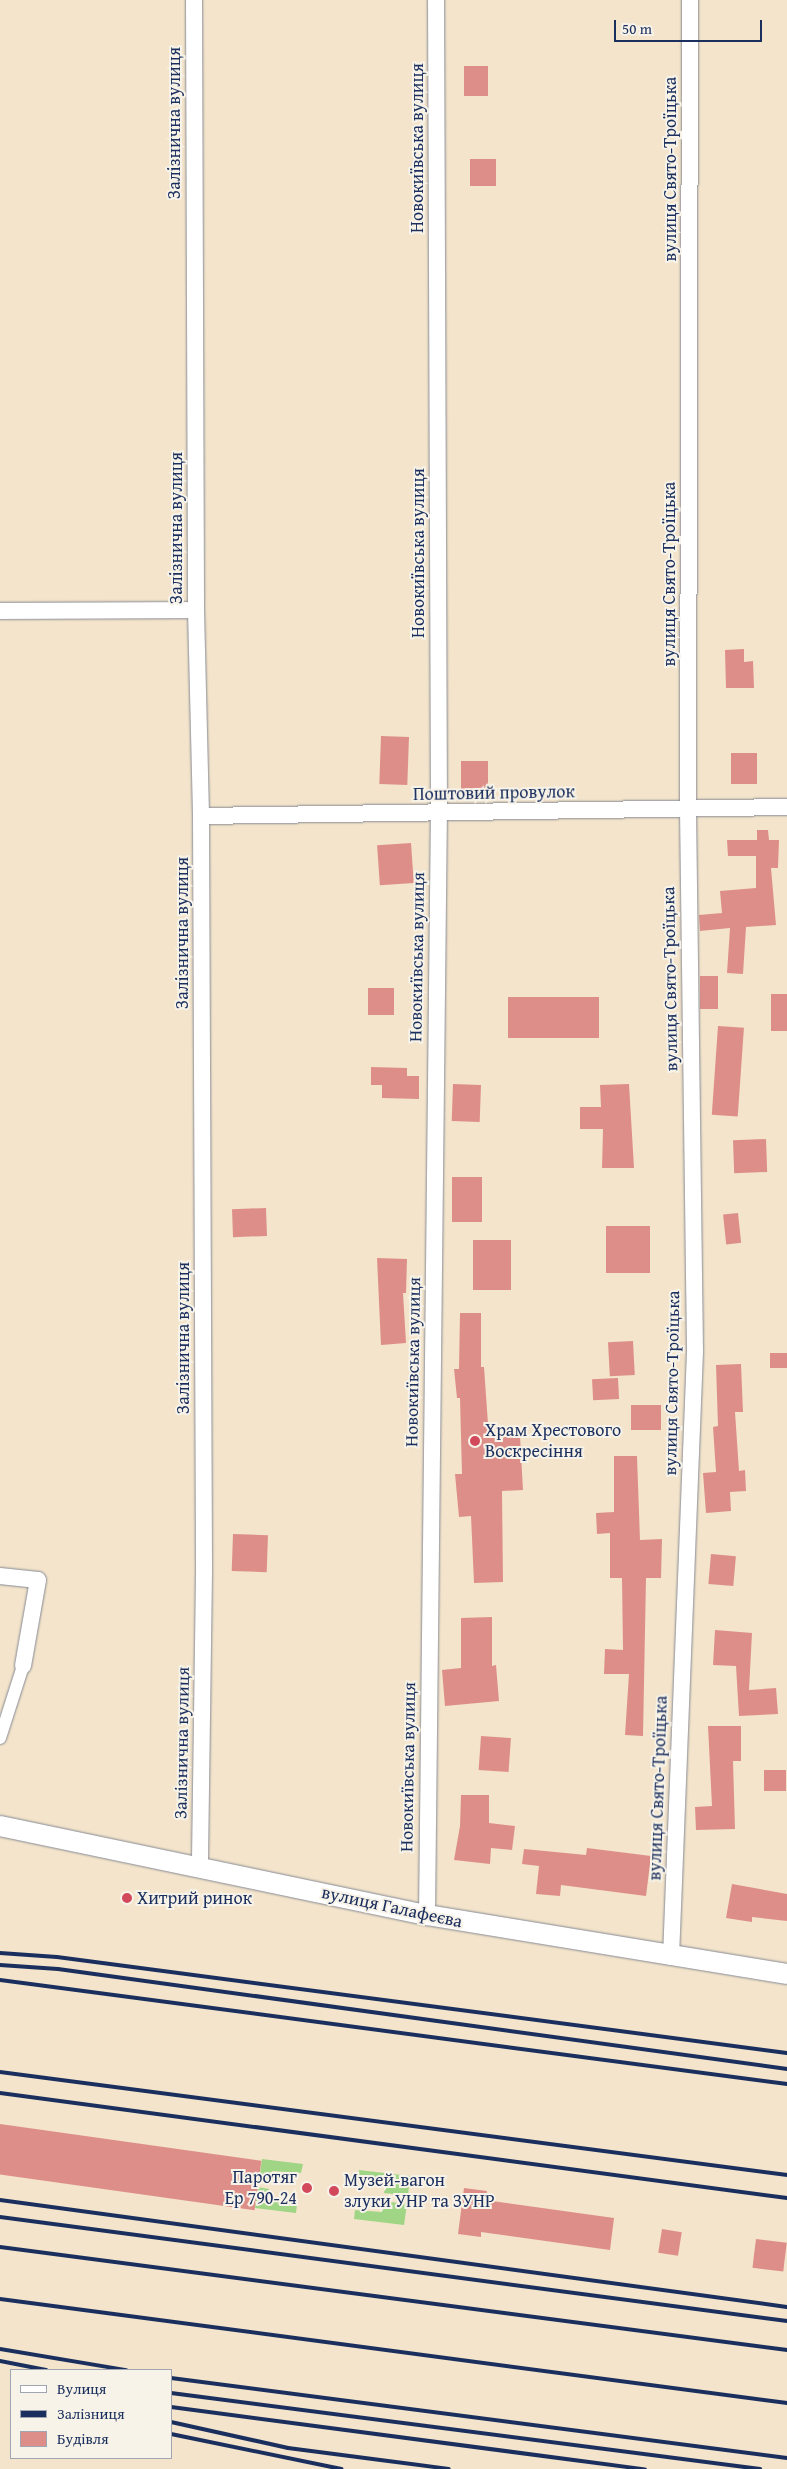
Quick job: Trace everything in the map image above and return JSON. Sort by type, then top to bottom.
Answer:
[{"type":"street","name":"Залізнична вулиця","points":[[194,0],[196,610],[202,816],[204,1573],[200,1866]]},
{"type":"street","name":"Новокиївська вулиця","points":[[427,1915],[439,814],[436,0]]},
{"type":"street","name":"вулиця Свято-Троїцька","points":[[672,1957],[694,1351],[688,808],[690,0]]},
{"type":"street","points":[[0,611],[196,610]]},
{"type":"street","name":"Поштовий провулок","points":[[202,816],[439,814],[787,807]]},
{"type":"street","points":[[0,1576],[38,1580],[23,1666],[0,1738]]},
{"type":"street","name":"вулиця Галафеєва","points":[[0,1826],[200,1866],[427,1915],[672,1957],[787,1974]]},
{"type":"green space","points":[[262,2159],[303,2164],[301,2173],[272,2171],[271,2181],[259,2180]]},
{"type":"green space","points":[[359,2170],[410,2176],[408,2196],[384,2193],[385,2183],[358,2178]]},
{"type":"green space","points":[[258,2187],[269,2189],[268,2199],[297,2205],[296,2213],[255,2208]]},
{"type":"green space","points":[[383,2201],[407,2204],[404,2225],[354,2219],[355,2210],[382,2212]]},
{"type":"building","points":[[464,66],[488,66],[488,96],[464,96]]},
{"type":"building","points":[[470,159],[496,159],[496,186],[470,186]]},
{"type":"building","points":[[744,649],[744,662],[753,661],[754,688],[726,688],[725,650]]},
{"type":"building","points":[[381,736],[409,737],[407,785],[379,784]]},
{"type":"building","points":[[731,753],[757,753],[757,784],[731,784]]},
{"type":"building","points":[[461,761],[488,761],[488,792],[461,792]]},
{"type":"building","points":[[757,830],[768,830],[769,840],[779,840],[778,868],[771,868],[776,925],[746,927],[743,974],[727,973],[730,928],[700,931],[699,915],[722,913],[720,891],[756,888],[756,856],[728,856],[727,840],[757,840]]},
{"type":"building","points":[[411,843],[414,883],[380,885],[377,845]]},
{"type":"building","points":[[700,976],[718,976],[718,1009],[700,1009]]},
{"type":"building","points":[[368,988],[394,988],[394,1015],[368,1015]]},
{"type":"building","points":[[771,994],[787,994],[787,1031],[771,1031]]},
{"type":"building","points":[[508,997],[599,997],[599,1038],[508,1038]]},
{"type":"building","points":[[718,1026],[744,1028],[738,1117],[712,1115]]},
{"type":"building","points":[[371,1067],[407,1068],[407,1076],[419,1076],[419,1099],[382,1098],[382,1085],[371,1085]]},
{"type":"building","points":[[453,1084],[481,1085],[480,1122],[452,1121]]},
{"type":"building","points":[[629,1084],[634,1168],[602,1168],[603,1129],[580,1129],[580,1107],[601,1107],[600,1085]]},
{"type":"building","points":[[766,1139],[767,1172],[734,1173],[733,1140]]},
{"type":"building","points":[[452,1177],[482,1177],[482,1222],[452,1222]]},
{"type":"building","points":[[266,1208],[267,1236],[233,1237],[232,1209]]},
{"type":"building","points":[[738,1213],[741,1243],[726,1244],[723,1215]]},
{"type":"building","points":[[606,1226],[650,1226],[650,1273],[606,1273]]},
{"type":"building","points":[[473,1240],[511,1240],[511,1290],[473,1290]]},
{"type":"building","points":[[377,1258],[407,1259],[406,1293],[403,1293],[406,1343],[381,1345]]},
{"type":"building","points":[[460,1313],[481,1313],[481,1367],[484,1367],[489,1438],[520,1436],[523,1490],[502,1491],[503,1582],[474,1583],[471,1516],[459,1517],[455,1474],[462,1474],[460,1398],[457,1398],[454,1369],[459,1369]]},
{"type":"building","points":[[633,1341],[635,1375],[610,1376],[608,1342]]},
{"type":"building","points":[[770,1353],[787,1353],[787,1368],[770,1368]]},
{"type":"building","points":[[741,1364],[743,1412],[735,1412],[739,1471],[745,1470],[746,1491],[730,1492],[731,1511],[706,1513],[703,1473],[716,1472],[713,1427],[718,1426],[716,1365]]},
{"type":"building","points":[[618,1378],[619,1399],[593,1400],[592,1379]]},
{"type":"building","points":[[631,1405],[661,1405],[661,1430],[631,1430]]},
{"type":"building","points":[[614,1456],[637,1456],[640,1540],[662,1539],[661,1578],[646,1578],[643,1736],[625,1735],[629,1674],[604,1674],[605,1649],[623,1650],[622,1578],[610,1578],[610,1533],[597,1534],[596,1513],[614,1512]]},
{"type":"building","points":[[233,1534],[268,1535],[267,1572],[232,1571]]},
{"type":"building","points":[[711,1554],[736,1556],[733,1586],[708,1584]]},
{"type":"building","points":[[492,1617],[492,1666],[496,1665],[499,1701],[445,1706],[442,1670],[461,1668],[461,1618]]},
{"type":"building","points":[[715,1630],[752,1633],[749,1690],[776,1688],[778,1714],[739,1716],[736,1666],[713,1665]]},
{"type":"building","points":[[708,1726],[741,1726],[741,1761],[733,1761],[735,1829],[696,1830],[695,1807],[712,1806]]},
{"type":"building","points":[[481,1736],[511,1738],[509,1772],[479,1770]]},
{"type":"building","points":[[764,1770],[786,1770],[786,1791],[764,1791]]},
{"type":"building","points":[[461,1795],[489,1795],[489,1823],[515,1826],[512,1850],[491,1848],[490,1864],[454,1860],[460,1826]]},
{"type":"building","points":[[587,1848],[651,1856],[646,1896],[561,1885],[560,1896],[536,1894],[539,1866],[522,1864],[524,1849],[586,1855]]},
{"type":"building","points":[[732,1884],[787,1894],[787,1921],[752,1917],[752,1922],[726,1918]]},
{"type":"building","points":[[0,2124],[261,2161],[254,2210],[0,2174]]},
{"type":"building","points":[[464,2188],[487,2191],[485,2200],[614,2218],[610,2250],[481,2232],[481,2237],[458,2234]]},
{"type":"building","points":[[662,2229],[682,2232],[678,2256],[658,2253]]},
{"type":"building","points":[[756,2239],[787,2243],[783,2272],[752,2268]]},
{"type":"railway","points":[[0,1953],[57,1957],[787,2053]]},
{"type":"railway","points":[[0,1965],[58,1969],[787,2069]]},
{"type":"railway","points":[[0,1980],[787,2084]]},
{"type":"railway","points":[[0,2072],[787,2175]]},
{"type":"railway","points":[[0,2093],[787,2198]]},
{"type":"railway","points":[[0,2200],[787,2307]]},
{"type":"railway","points":[[0,2217],[787,2321]]},
{"type":"railway","points":[[0,2247],[787,2350]]},
{"type":"railway","points":[[0,2299],[787,2403]]},
{"type":"railway","points":[[0,2349],[120,2369]]},
{"type":"railway","points":[[0,2361],[41,2369]]},
{"type":"railway","points":[[172,2378],[787,2458]]},
{"type":"railway","points":[[172,2393],[760,2469]]},
{"type":"railway","points":[[172,2407],[645,2469]]},
{"type":"railway","points":[[172,2422],[288,2448],[449,2469]]},
{"type":"railway","points":[[172,2434],[341,2469]]},
{"type":"place","name":"Храм Хрестового Воскресіння","points":[[475,1441]]},
{"type":"place","name":"Хитрий ринок","points":[[127,1898]]},
{"type":"place","name":"Паротяг Ер 790-24","points":[[307,2188]]},
{"type":"place","name":"Музей-вагон злуки УНР та ЗУНР","points":[[334,2191]]}]
